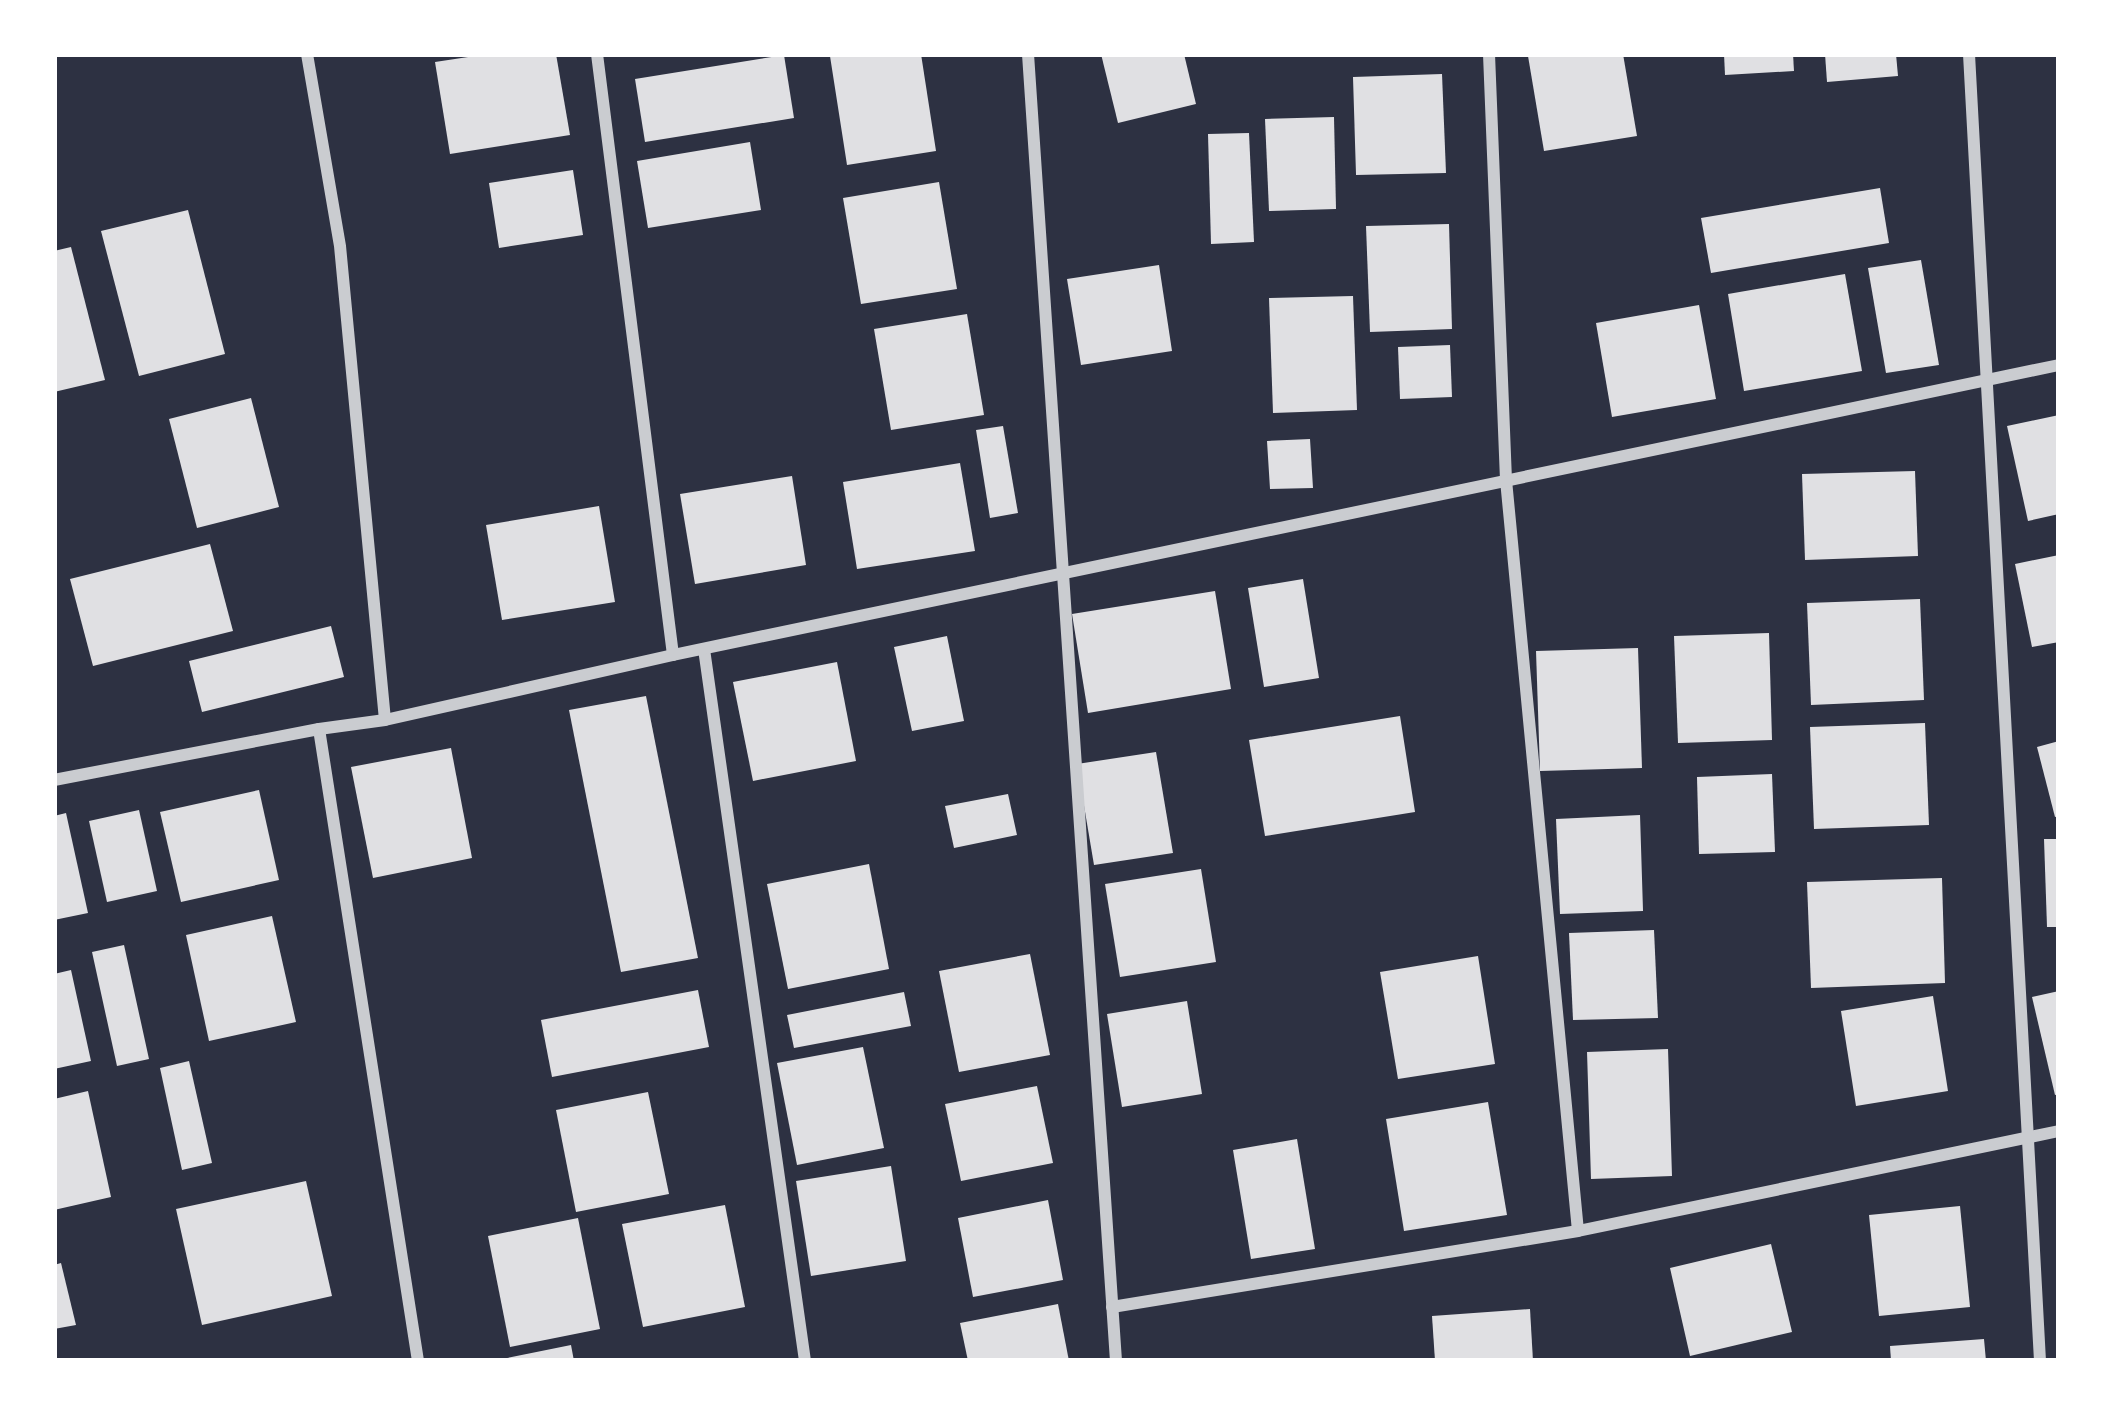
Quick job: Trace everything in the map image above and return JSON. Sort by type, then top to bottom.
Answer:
[{"type":"street","points":[[307,54],[340,246],[385,720]]},
{"type":"street","points":[[597,54],[673,655]]},
{"type":"street","points":[[1028,54],[1116,1361]]},
{"type":"street","points":[[1490,54],[1506,480],[1578,1231]]},
{"type":"street","points":[[1969,54],[2040,1361]]},
{"type":"street","points":[[54,771],[55,780],[385,720],[673,655],[2059,365]]},
{"type":"street","points":[[704,649],[805,1361]]},
{"type":"street","points":[[319,729],[418,1361]]},
{"type":"street","points":[[1112,1307],[1578,1231],[2059,1131]]},
{"type":"building","points":[[488,54],[556,54],[570,135],[450,154],[435,62]]},
{"type":"building","points":[[921,54],[936,151],[847,165],[830,56]]},
{"type":"building","points":[[1101,54],[1184,54],[1196,104],[1118,123]]},
{"type":"building","points":[[1623,54],[1637,136],[1544,151],[1528,56]]},
{"type":"building","points":[[1724,54],[1793,54],[1794,71],[1725,75]]},
{"type":"building","points":[[1825,54],[1896,54],[1898,76],[1827,82]]},
{"type":"building","points":[[784,55],[794,118],[645,142],[635,79]]},
{"type":"building","points":[[1442,74],[1446,173],[1356,175],[1353,77]]},
{"type":"building","points":[[1334,117],[1336,209],[1269,211],[1265,119]]},
{"type":"building","points":[[1249,133],[1254,242],[1211,244],[1208,134]]},
{"type":"building","points":[[750,142],[761,210],[648,228],[637,161]]},
{"type":"building","points":[[573,170],[583,235],[499,248],[489,183]]},
{"type":"building","points":[[939,182],[957,289],[861,304],[843,198]]},
{"type":"building","points":[[1880,188],[1889,243],[1711,273],[1701,218]]},
{"type":"building","points":[[188,210],[225,354],[139,376],[101,231]]},
{"type":"building","points":[[1449,224],[1452,329],[1370,332],[1366,226]]},
{"type":"building","points":[[71,247],[105,380],[54,392],[54,251]]},
{"type":"building","points":[[1921,260],[1939,365],[1886,373],[1868,268]]},
{"type":"building","points":[[1159,265],[1172,351],[1081,365],[1067,279]]},
{"type":"building","points":[[1845,274],[1862,371],[1744,391],[1728,294]]},
{"type":"building","points":[[1353,296],[1357,410],[1273,413],[1269,298]]},
{"type":"building","points":[[1699,305],[1716,399],[1612,417],[1596,323]]},
{"type":"building","points":[[967,314],[984,415],[891,430],[874,329]]},
{"type":"building","points":[[1450,345],[1452,397],[1400,399],[1398,347]]},
{"type":"building","points":[[251,398],[279,507],[197,528],[169,419]]},
{"type":"building","points":[[2059,415],[2059,514],[2028,521],[2007,426]]},
{"type":"building","points":[[1003,426],[1018,513],[990,518],[976,430]]},
{"type":"building","points":[[1310,439],[1313,488],[1270,489],[1267,441]]},
{"type":"building","points":[[960,463],[975,551],[857,569],[843,482]]},
{"type":"building","points":[[1915,471],[1918,556],[1805,560],[1802,474]]},
{"type":"building","points":[[792,476],[806,565],[695,584],[680,494]]},
{"type":"building","points":[[599,506],[615,602],[502,620],[486,525]]},
{"type":"building","points":[[210,544],[233,631],[93,666],[70,579]]},
{"type":"building","points":[[2059,555],[2059,642],[2032,647],[2015,564]]},
{"type":"building","points":[[1303,579],[1319,678],[1264,687],[1248,588]]},
{"type":"building","points":[[1215,591],[1231,689],[1088,713],[1072,614]]},
{"type":"building","points":[[1920,599],[1924,700],[1811,705],[1807,603]]},
{"type":"building","points":[[331,626],[344,677],[202,712],[189,661]]},
{"type":"building","points":[[1769,633],[1772,740],[1678,743],[1674,636]]},
{"type":"building","points":[[947,636],[964,721],[912,731],[894,647]]},
{"type":"building","points":[[1638,648],[1642,768],[1540,771],[1536,651]]},
{"type":"building","points":[[837,662],[856,761],[753,781],[733,682]]},
{"type":"building","points":[[646,696],[698,958],[621,972],[569,710]]},
{"type":"building","points":[[1400,716],[1415,812],[1265,836],[1249,740]]},
{"type":"building","points":[[1925,723],[1929,825],[1814,829],[1810,727]]},
{"type":"building","points":[[2059,741],[2059,816],[2055,817],[2037,747]]},
{"type":"building","points":[[451,748],[472,858],[373,878],[351,767]]},
{"type":"building","points":[[1156,752],[1173,853],[1094,865],[1077,764]]},
{"type":"building","points":[[1772,774],[1775,852],[1699,854],[1697,777]]},
{"type":"building","points":[[259,790],[279,880],[181,902],[160,812]]},
{"type":"building","points":[[1008,794],[1017,835],[954,848],[945,806]]},
{"type":"building","points":[[139,810],[157,891],[107,902],[89,821]]},
{"type":"building","points":[[66,813],[88,913],[54,920],[54,816]]},
{"type":"building","points":[[1640,815],[1643,911],[1560,914],[1556,819]]},
{"type":"building","points":[[2044,839],[2059,839],[2059,927],[2047,927]]},
{"type":"building","points":[[869,864],[889,969],[788,989],[767,884]]},
{"type":"building","points":[[1201,869],[1216,962],[1120,977],[1105,884]]},
{"type":"building","points":[[1942,878],[1945,983],[1811,988],[1807,882]]},
{"type":"building","points":[[272,916],[296,1022],[209,1041],[186,935]]},
{"type":"building","points":[[1654,930],[1658,1018],[1573,1020],[1569,933]]},
{"type":"building","points":[[124,945],[149,1059],[117,1066],[92,952]]},
{"type":"building","points":[[1030,954],[1050,1055],[959,1072],[939,971]]},
{"type":"building","points":[[1478,956],[1495,1064],[1398,1079],[1380,972]]},
{"type":"building","points":[[71,970],[91,1061],[54,1069],[54,974]]},
{"type":"building","points":[[698,990],[709,1047],[552,1077],[541,1020]]},
{"type":"building","points":[[2059,991],[2059,1094],[2055,1095],[2032,997]]},
{"type":"building","points":[[904,992],[911,1026],[794,1048],[787,1015]]},
{"type":"building","points":[[1933,996],[1948,1091],[1856,1106],[1841,1011]]},
{"type":"building","points":[[1187,1001],[1202,1094],[1122,1107],[1107,1014]]},
{"type":"building","points":[[863,1047],[884,1148],[797,1165],[777,1063]]},
{"type":"building","points":[[1668,1049],[1672,1176],[1591,1179],[1587,1052]]},
{"type":"building","points":[[189,1061],[212,1163],[182,1170],[160,1068]]},
{"type":"building","points":[[1037,1086],[1053,1163],[961,1181],[945,1104]]},
{"type":"building","points":[[88,1091],[111,1197],[54,1210],[54,1099]]},
{"type":"building","points":[[648,1092],[669,1194],[576,1212],[556,1110]]},
{"type":"building","points":[[1488,1102],[1507,1215],[1404,1231],[1386,1119]]},
{"type":"building","points":[[1297,1139],[1315,1249],[1251,1259],[1233,1150]]},
{"type":"building","points":[[891,1166],[906,1261],[811,1276],[796,1181]]},
{"type":"building","points":[[306,1181],[332,1296],[202,1325],[176,1209]]},
{"type":"building","points":[[1048,1200],[1063,1280],[973,1297],[958,1218]]},
{"type":"building","points":[[725,1205],[745,1307],[643,1327],[622,1224]]},
{"type":"building","points":[[1960,1206],[1970,1307],[1879,1316],[1869,1215]]},
{"type":"building","points":[[578,1218],[600,1329],[510,1347],[488,1236]]},
{"type":"building","points":[[1771,1244],[1792,1332],[1690,1356],[1670,1268]]},
{"type":"building","points":[[61,1263],[76,1325],[54,1329],[54,1265]]},
{"type":"building","points":[[1058,1304],[1069,1361],[968,1361],[960,1323]]},
{"type":"building","points":[[1530,1309],[1533,1361],[1435,1361],[1432,1316]]},
{"type":"building","points":[[1984,1339],[1986,1361],[1891,1361],[1890,1346]]},
{"type":"building","points":[[571,1345],[574,1361],[502,1361],[502,1359]]}]
